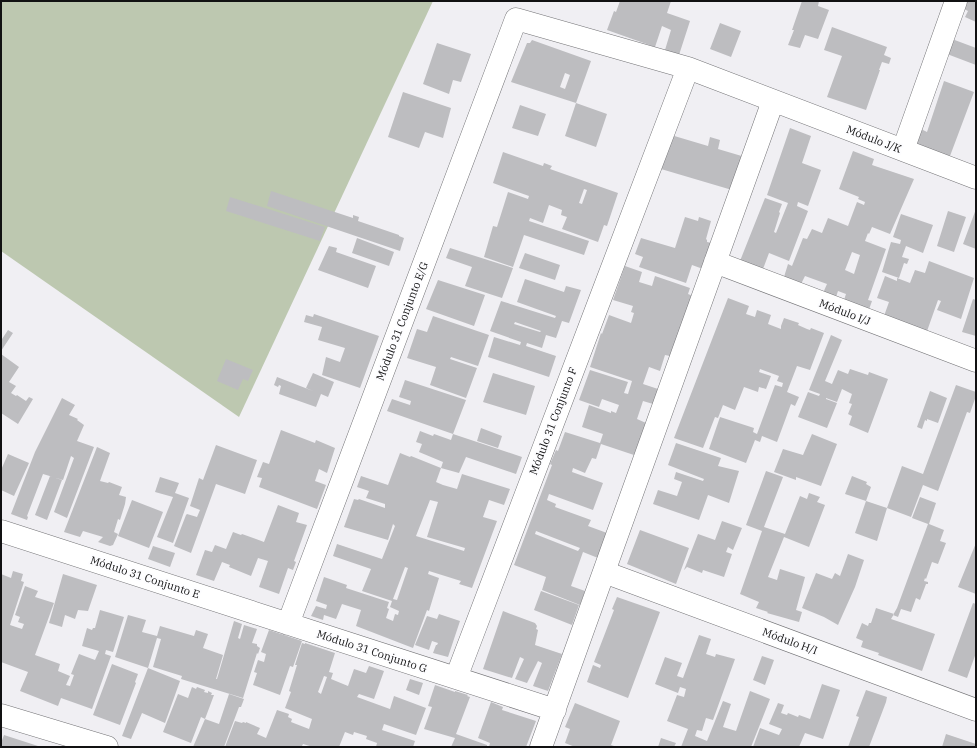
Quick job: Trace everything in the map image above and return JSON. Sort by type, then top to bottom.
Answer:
[{"type":"street","points":[[903,150],[956,1]]},
{"type":"street","name":"Módulo J/K","points":[[516,19],[688,68],[976,178]]},
{"type":"street","name":"Módulo 31 Conjunto E/G","points":[[288,624],[516,19]]},
{"type":"street","name":"Módulo 31 Conjunto F","points":[[456,678],[688,68]]},
{"type":"street","points":[[541,747],[773,101]]},
{"type":"street","name":"Módulo I/J","points":[[715,262],[976,361]]},
{"type":"street","name":"Módulo 31 Conjunto E","points":[[1,531],[288,624]]},
{"type":"street","name":"Módulo H/I","points":[[604,572],[976,710]]},
{"type":"street","name":"Módulo 31 Conjunto G","points":[[288,624],[456,678]]},
{"type":"street","points":[[456,678],[555,710]]},
{"type":"street","points":[[1,715],[107,747]]},
{"type":"green space","points":[[1,1],[433,1],[239,417],[1,251]]},
{"type":"building","points":[[620,1],[671,1],[667,13],[690,21],[679,55],[665,50],[671,30],[662,26],[655,47],[607,30],[614,11],[616,12]]},
{"type":"building","points":[[802,1],[819,1],[818,6],[829,10],[818,39],[805,35],[800,48],[788,45]]},
{"type":"building","points":[[967,1],[976,1],[976,22],[965,17],[968,11],[964,9]]},
{"type":"building","points":[[720,23],[741,31],[731,57],[710,49]]},
{"type":"building","points":[[832,27],[887,47],[884,55],[891,58],[889,64],[882,62],[866,110],[827,97],[842,56],[824,50]]},
{"type":"building","points":[[952,39],[976,48],[976,65],[947,54]]},
{"type":"building","points":[[532,40],[591,61],[576,103],[511,82],[527,43],[530,43]],"holes":[[[565,73],[570,75],[565,89],[560,87]]]},
{"type":"building","points":[[437,43],[471,54],[461,82],[453,80],[449,94],[423,84]]},
{"type":"building","points":[[944,81],[974,92],[950,156],[915,145],[921,129],[927,132]]},
{"type":"building","points":[[403,92],[451,108],[443,138],[425,132],[419,148],[388,137]]},
{"type":"building","points":[[576,103],[607,114],[596,147],[565,136]]},
{"type":"building","points":[[520,105],[546,114],[538,136],[512,128]]},
{"type":"building","points":[[790,128],[811,136],[802,163],[821,170],[808,206],[798,202],[797,206],[808,211],[789,261],[769,253],[763,269],[740,261],[765,198],[782,204],[774,232],[776,233],[788,203],[767,195]]},
{"type":"building","points":[[671,135],[708,146],[710,137],[720,140],[718,149],[745,157],[732,190],[661,169]]},
{"type":"building","points":[[853,151],[874,159],[872,165],[914,179],[890,234],[872,227],[865,241],[886,249],[868,300],[872,301],[867,315],[842,306],[846,294],[838,291],[836,297],[823,293],[827,284],[805,276],[801,284],[784,277],[788,264],[792,266],[803,238],[807,239],[812,229],[822,233],[828,218],[848,226],[857,202],[864,205],[865,202],[858,199],[859,197],[839,189]],"holes":[[[852,252],[860,255],[854,274],[845,270]]]},
{"type":"building","points":[[503,152],[543,166],[544,163],[552,166],[550,169],[618,193],[607,226],[604,225],[598,242],[562,229],[567,217],[561,215],[562,210],[549,205],[543,223],[530,218],[529,221],[589,241],[584,255],[524,235],[513,267],[484,257],[493,226],[497,227],[508,192],[528,199],[529,196],[493,183]],"holes":[[[584,189],[587,190],[582,204],[579,203]]]},
{"type":"building","points":[[271,191],[353,218],[353,215],[359,217],[358,221],[399,235],[404,238],[400,251],[267,206]]},
{"type":"building","points":[[230,197],[325,227],[320,241],[226,211]]},
{"type":"building","points":[[976,209],[976,249],[963,244]]},
{"type":"building","points":[[948,211],[966,217],[954,252],[937,246]]},
{"type":"building","points":[[901,214],[933,225],[923,253],[906,246],[902,257],[909,259],[907,264],[904,263],[899,278],[882,272],[891,242],[900,244],[901,240],[893,237]]},
{"type":"building","points":[[685,217],[698,221],[699,217],[711,221],[706,239],[707,242],[712,243],[703,269],[692,265],[686,283],[639,267],[643,257],[635,254],[641,238],[675,248]]},
{"type":"building","points":[[357,238],[394,252],[389,266],[352,253]]},
{"type":"building","points":[[329,246],[337,248],[336,252],[376,266],[368,288],[318,270]]},
{"type":"building","points":[[450,248],[513,268],[502,298],[465,286],[472,267],[446,258]]},
{"type":"building","points":[[525,253],[560,265],[555,280],[519,268]]},
{"type":"building","points":[[929,261],[974,278],[961,319],[937,310],[941,301],[938,300],[926,334],[884,316],[889,302],[877,298],[885,276],[897,281],[897,278],[910,283],[915,270],[925,273]]},
{"type":"building","points":[[625,266],[642,272],[639,282],[652,286],[655,276],[690,288],[688,294],[693,296],[670,356],[665,355],[660,371],[649,367],[643,384],[658,389],[653,404],[643,401],[637,419],[646,423],[634,455],[601,444],[596,459],[592,458],[585,473],[573,468],[572,472],[603,483],[593,510],[549,494],[547,500],[556,504],[555,507],[591,520],[588,526],[607,533],[598,558],[583,552],[571,586],[585,591],[580,605],[542,590],[546,577],[514,565],[552,465],[550,464],[556,450],[558,451],[565,432],[600,443],[603,434],[582,427],[589,405],[611,413],[611,411],[616,413],[619,405],[602,399],[599,407],[579,400],[590,370],[628,382],[624,393],[628,394],[632,381],[590,367],[601,333],[602,334],[609,315],[631,323],[634,313],[631,312],[633,306],[613,300]],"holes":[[[536,531],[580,548],[578,551],[535,534]]]},
{"type":"building","points":[[525,279],[564,292],[566,286],[581,290],[569,323],[562,321],[556,338],[546,335],[542,348],[527,343],[526,346],[556,356],[549,377],[488,357],[494,337],[520,345],[521,342],[490,331],[501,301],[555,318],[556,316],[517,302]],"holes":[[[515,322],[541,331],[540,332],[514,324]]]},
{"type":"building","points":[[438,280],[485,295],[474,326],[426,309]]},
{"type":"building","points":[[728,298],[749,306],[746,314],[755,317],[757,310],[771,315],[768,324],[781,329],[784,318],[799,323],[798,325],[807,329],[810,330],[811,328],[824,333],[810,370],[797,366],[787,392],[799,397],[795,406],[791,404],[777,442],[762,436],[760,442],[755,440],[746,463],[709,449],[720,417],[754,428],[753,432],[757,434],[775,385],[782,387],[783,383],[777,381],[779,376],[760,369],[759,372],[771,376],[766,389],[759,387],[758,392],[744,387],[735,410],[723,405],[718,418],[715,417],[703,448],[674,438]]},
{"type":"building","points":[[973,299],[976,300],[976,336],[962,332]]},
{"type":"building","points":[[314,314],[379,336],[360,388],[322,375],[326,357],[340,362],[345,348],[318,340],[322,327],[304,322],[306,315],[313,317]]},
{"type":"building","points":[[433,316],[489,335],[478,366],[451,357],[450,359],[477,368],[466,398],[430,385],[436,367],[407,358],[417,329],[427,332]]},
{"type":"building","points":[[8,330],[13,333],[1,351],[1,338],[2,339]]},
{"type":"building","points":[[831,335],[842,340],[825,381],[832,384],[838,370],[848,374],[850,369],[868,375],[869,372],[888,379],[868,433],[849,425],[852,416],[848,414],[852,404],[849,403],[852,394],[842,389],[837,402],[826,398],[837,403],[827,428],[798,417],[808,392],[819,396],[820,394],[809,390]]},
{"type":"building","points":[[1,354],[19,367],[9,382],[16,386],[11,393],[26,401],[29,397],[33,399],[18,424],[1,413]]},
{"type":"building","points":[[226,359],[253,370],[248,381],[243,379],[238,390],[217,381]]},
{"type":"building","points":[[313,373],[334,382],[328,397],[321,394],[316,407],[279,394],[281,386],[279,385],[278,387],[274,385],[277,377],[313,391],[306,388]]},
{"type":"building","points":[[493,373],[535,386],[526,415],[483,402]]},
{"type":"building","points":[[405,380],[466,400],[453,434],[387,411],[392,399],[410,405],[411,401],[399,397]]},
{"type":"building","points":[[956,385],[976,392],[970,413],[967,412],[938,491],[923,485],[911,517],[887,508],[902,466],[923,474]]},
{"type":"building","points":[[930,391],[947,398],[938,423],[927,419],[927,421],[925,420],[922,429],[917,427]]},
{"type":"building","points":[[62,398],[75,405],[69,415],[78,419],[77,420],[84,425],[77,441],[94,447],[67,518],[54,512],[74,458],[71,456],[63,480],[43,474],[27,516],[27,520],[11,514],[35,452]]},
{"type":"building","points":[[481,428],[502,436],[498,448],[477,441]]},
{"type":"building","points":[[281,430],[315,443],[316,440],[335,448],[327,473],[319,469],[315,481],[326,485],[317,509],[259,487],[262,478],[257,477],[263,462],[269,464]]},
{"type":"building","points":[[420,431],[451,440],[453,434],[522,457],[516,474],[466,457],[459,473],[441,468],[443,462],[419,452],[422,444],[416,442]]},
{"type":"building","points":[[812,434],[837,444],[821,486],[796,477],[796,480],[774,472],[783,449],[803,455]]},
{"type":"building","points":[[676,443],[721,458],[718,466],[739,471],[729,503],[708,495],[699,520],[653,504],[658,490],[677,496],[682,482],[674,479],[676,472],[703,481],[704,479],[668,465]]},
{"type":"building","points":[[216,445],[257,460],[245,494],[216,484],[191,553],[174,546],[186,515],[197,517],[200,510],[190,506],[199,478],[203,480]]},
{"type":"building","points":[[97,447],[110,453],[100,481],[109,482],[122,487],[119,495],[126,497],[120,520],[118,519],[114,532],[118,534],[113,545],[110,546],[98,542],[103,537],[83,531],[80,537],[64,532]]},
{"type":"building","points":[[400,453],[441,468],[436,482],[443,485],[457,489],[462,474],[510,489],[504,505],[489,500],[483,517],[497,521],[472,588],[459,584],[461,581],[429,571],[428,574],[439,578],[429,611],[427,610],[413,648],[356,626],[361,610],[342,604],[336,619],[324,615],[323,620],[311,616],[316,606],[326,609],[327,605],[316,601],[324,577],[347,585],[346,588],[389,602],[387,608],[389,609],[386,618],[393,621],[395,614],[398,615],[399,611],[390,607],[392,601],[362,591],[371,569],[333,556],[337,544],[382,559],[395,526],[393,524],[388,540],[344,527],[354,499],[359,499],[385,508],[385,504],[366,498],[369,491],[357,487],[361,476],[388,485]],"holes":[[[430,500],[438,502],[427,537],[465,548],[464,551],[416,536]],[[405,567],[408,568],[397,600],[393,599]]]},
{"type":"building","points":[[8,454],[29,463],[14,496],[1,490],[1,470]]},
{"type":"building","points":[[766,471],[783,477],[764,527],[785,534],[800,496],[807,499],[809,493],[820,497],[817,502],[825,505],[809,547],[784,537],[768,577],[777,580],[780,569],[805,577],[796,610],[802,612],[799,622],[767,613],[768,612],[756,608],[759,602],[740,594],[762,531],[746,525]]},
{"type":"building","points":[[50,476],[62,480],[47,520],[35,515]]},
{"type":"building","points":[[852,476],[867,482],[866,484],[871,487],[866,501],[845,494]]},
{"type":"building","points":[[160,477],[179,483],[175,493],[189,498],[173,543],[157,537],[173,497],[155,492]]},
{"type":"building","points":[[920,497],[936,503],[929,524],[944,530],[940,541],[946,543],[938,564],[932,562],[924,581],[928,582],[928,584],[926,584],[920,600],[916,598],[911,612],[901,609],[898,617],[893,615],[897,608],[928,524],[912,518]]},
{"type":"building","points":[[132,500],[163,512],[149,548],[118,536]]},
{"type":"building","points":[[866,501],[887,508],[877,541],[855,533]]},
{"type":"building","points":[[278,505],[299,513],[296,522],[307,525],[294,561],[296,562],[293,570],[288,568],[279,594],[259,587],[268,561],[258,558],[251,576],[229,567],[230,565],[222,562],[214,581],[196,575],[205,550],[212,552],[215,545],[226,549],[233,532],[264,542]]},
{"type":"building","points":[[722,521],[742,528],[733,550],[728,547],[726,552],[732,554],[724,577],[703,570],[702,573],[687,567],[684,570],[698,534],[715,540]]},
{"type":"building","points":[[640,530],[689,548],[676,584],[627,564]]},
{"type":"building","points":[[976,543],[976,594],[958,587]]},
{"type":"building","points":[[153,546],[175,553],[170,567],[148,559]]},
{"type":"building","points":[[848,554],[864,560],[855,587],[838,625],[824,617],[802,608],[816,573],[832,579],[835,573],[840,576]]},
{"type":"building","points":[[13,571],[23,574],[21,581],[24,582],[10,625],[22,629],[24,624],[18,622],[20,617],[15,615],[25,586],[38,591],[35,597],[54,603],[35,655],[60,664],[58,671],[70,676],[66,685],[70,686],[74,675],[71,674],[79,654],[95,660],[99,651],[82,646],[87,628],[92,630],[95,628],[100,610],[124,617],[113,652],[106,650],[105,654],[111,656],[92,709],[61,698],[58,706],[20,691],[28,672],[1,662],[1,574],[11,578]]},
{"type":"building","points":[[63,574],[97,585],[88,611],[78,610],[75,619],[65,615],[62,627],[49,623]]},
{"type":"building","points":[[541,591],[579,605],[572,625],[534,610]]},
{"type":"building","points":[[617,597],[660,612],[628,698],[587,682],[593,665],[600,668],[601,665],[594,662],[614,610],[612,609]]},
{"type":"building","points":[[973,603],[976,604],[976,653],[967,678],[948,671]]},
{"type":"building","points":[[876,608],[894,614],[891,619],[935,634],[922,671],[878,655],[879,653],[861,647],[863,641],[856,638],[862,623],[868,626],[869,623],[871,623]]},
{"type":"building","points":[[503,611],[535,623],[537,626],[536,629],[538,630],[535,645],[562,654],[548,691],[533,686],[542,663],[538,661],[527,683],[515,679],[524,659],[520,657],[512,678],[483,669]]},
{"type":"building","points":[[439,614],[460,621],[448,657],[433,653],[438,643],[432,641],[429,650],[415,645],[427,616],[437,619]]},
{"type":"building","points":[[128,615],[146,620],[142,632],[157,636],[160,626],[194,636],[196,630],[208,634],[203,648],[223,655],[216,679],[234,621],[242,624],[238,638],[240,639],[244,625],[257,629],[252,643],[257,644],[260,648],[258,654],[257,653],[243,698],[181,679],[182,676],[153,667],[161,639],[157,638],[148,668],[115,657]]},
{"type":"building","points":[[269,630],[302,641],[293,667],[290,666],[280,695],[253,685],[257,673],[254,672],[258,660],[264,662],[266,654],[261,652]]},
{"type":"building","points":[[699,635],[711,639],[706,654],[715,657],[716,654],[735,659],[713,720],[706,718],[702,731],[697,730],[695,736],[707,741],[723,701],[731,704],[723,727],[736,731],[750,691],[770,699],[751,747],[681,747],[688,729],[667,721],[677,695],[684,697],[686,689],[680,687],[678,693],[655,684],[665,657],[682,663],[677,676],[683,678]]},
{"type":"building","points":[[302,643],[305,643],[335,653],[329,672],[333,673],[331,679],[348,686],[354,669],[366,673],[369,666],[384,671],[374,699],[359,694],[357,697],[390,709],[394,696],[426,708],[416,735],[384,724],[382,730],[415,741],[413,747],[376,747],[377,743],[366,739],[367,736],[354,732],[353,735],[345,732],[339,747],[313,747],[303,744],[302,746],[305,747],[225,747],[235,721],[242,723],[246,722],[260,728],[257,734],[266,738],[277,710],[289,714],[288,717],[292,719],[291,722],[309,729],[312,719],[285,708],[291,692],[289,691],[297,665],[295,665]],"holes":[[[324,676],[327,677],[321,694],[318,692]]]},
{"type":"building","points":[[762,656],[774,660],[765,685],[753,680]]},
{"type":"building","points":[[112,664],[138,674],[120,725],[93,715]]},
{"type":"building","points":[[148,668],[180,681],[165,723],[142,713],[131,739],[122,736]]},
{"type":"building","points":[[410,679],[423,683],[419,695],[406,690]]},
{"type":"building","points":[[822,684],[840,690],[823,739],[805,733],[799,747],[753,747],[760,728],[779,735],[782,729],[769,724],[778,703],[784,705],[781,713],[787,715],[788,713],[798,717],[799,715],[810,719]]},
{"type":"building","points":[[435,685],[468,695],[467,696],[470,697],[456,734],[487,745],[487,747],[451,747],[455,738],[424,729],[432,707],[428,706]]},
{"type":"building","points":[[192,687],[205,690],[204,692],[208,693],[208,691],[212,693],[211,695],[214,695],[205,719],[201,717],[191,743],[163,732],[178,694],[188,698]]},
{"type":"building","points":[[866,690],[887,697],[886,702],[869,747],[848,747],[859,717],[856,716]]},
{"type":"building","points":[[229,694],[244,699],[241,707],[239,707],[224,747],[193,747],[205,719],[219,724]]},
{"type":"building","points":[[491,702],[503,707],[502,710],[536,721],[526,747],[489,747],[490,743],[478,738]]},
{"type":"building","points":[[575,703],[620,721],[611,745],[617,747],[575,747],[565,743],[570,729],[565,727]]},
{"type":"building","points":[[946,734],[976,744],[976,747],[942,747]]},
{"type":"building","points":[[4,735],[38,746],[1,747]]},
{"type":"building","points":[[661,738],[676,743],[674,747],[658,747]]}]
